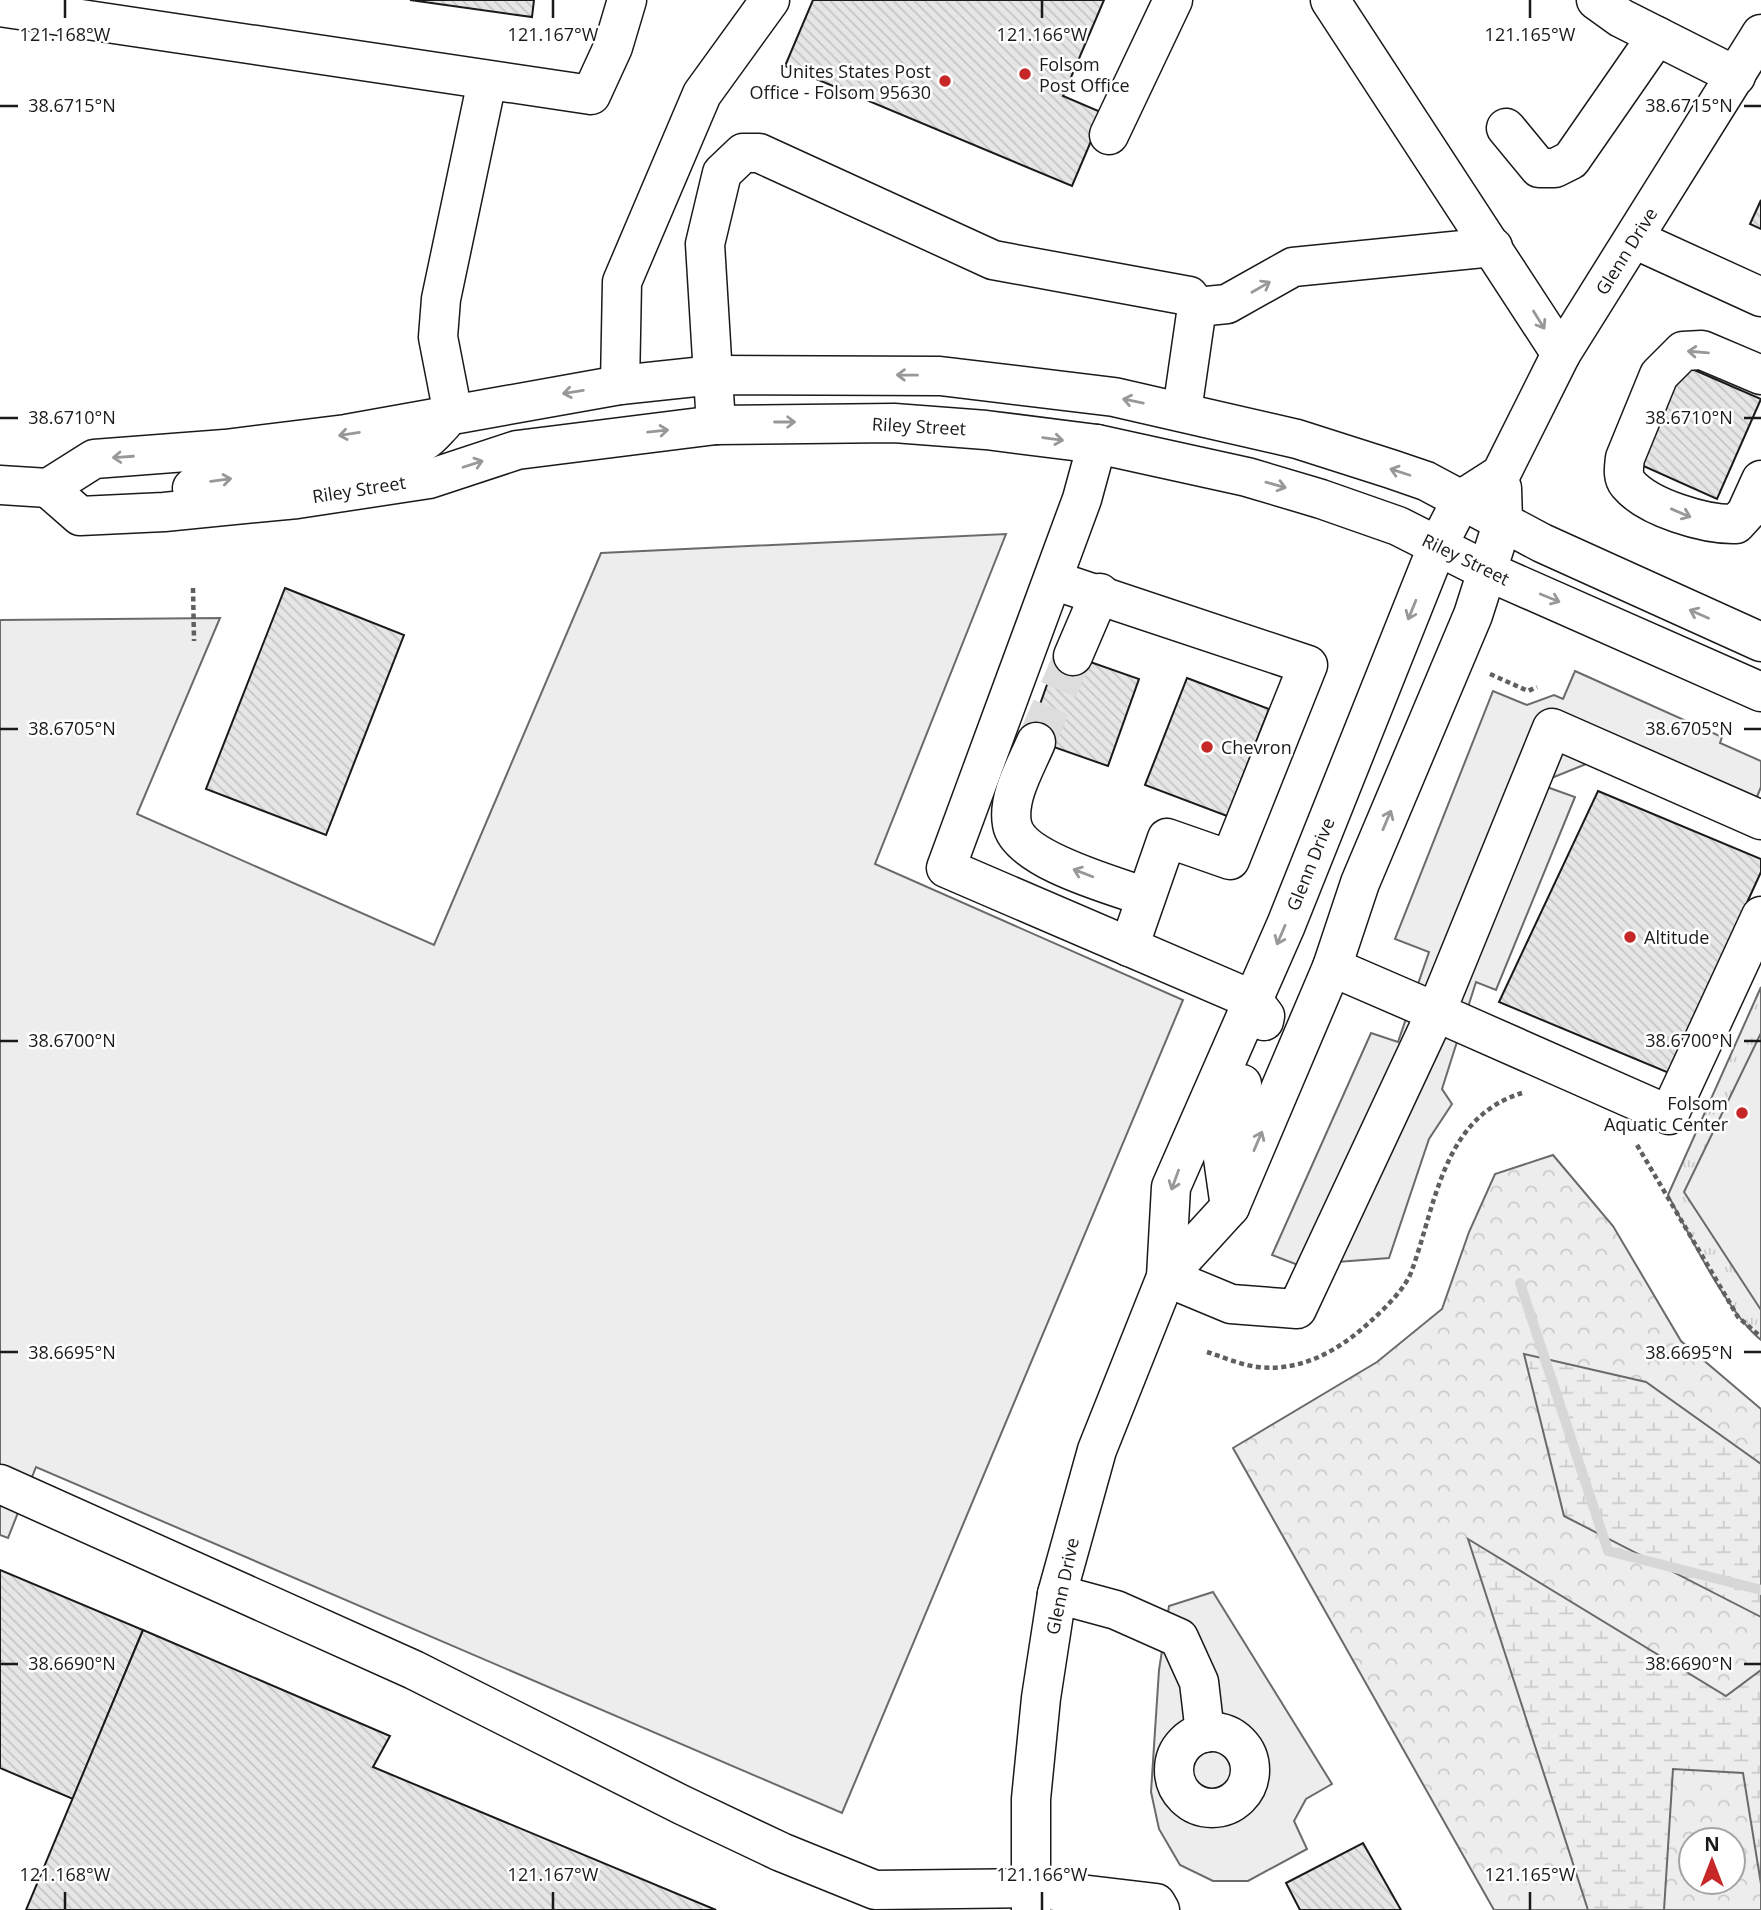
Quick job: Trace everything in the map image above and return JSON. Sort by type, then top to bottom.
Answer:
[{"type":"main road","points":[[0,6],[591,95],[613,47],[627,0]]},
{"type":"main road","points":[[620,385],[622,282],[702,94],[769,0]]},
{"type":"main road","points":[[1109,135],[1174,0]]},
{"type":"main road","points":[[1330,0],[1561,354]]},
{"type":"main road","points":[[1596,0],[1621,18],[1736,76]]},
{"type":"main road","name":"Glenn Drive","points":[[1166,1277],[1230,1207],[1332,967],[1360,883],[1473,615],[1503,521],[1501,474],[1561,354],[1761,34]]},
{"type":"main road","points":[[1506,128],[1539,168],[1555,168],[1572,160],[1657,36]]},
{"type":"main road","points":[[453,414],[438,337],[441,299],[487,80]]},
{"type":"main road","points":[[716,425],[705,244],[722,173],[743,153],[759,153],[992,260],[1189,296],[1197,307],[1182,411]]},
{"type":"main road","points":[[1634,239],[1761,297]]},
{"type":"main road","points":[[1197,307],[1227,304],[1293,267],[1493,247]]},
{"type":"main road","points":[[1754,496],[1736,524],[1716,525],[1686,516],[1639,494],[1626,482],[1623,470],[1625,458],[1659,375],[1683,351],[1702,350],[1761,375]]},
{"type":"main road","points":[[0,485],[48,488],[94,459],[225,449],[346,435],[620,385],[713,375],[940,376],[1114,397],[1182,411],[1297,439],[1391,469],[1426,481],[1542,543],[1761,642]]},
{"type":"main road","points":[[164,512],[199,482],[329,467],[393,455],[424,441],[453,414]]},
{"type":"main road","name":"Riley Street","points":[[48,488],[80,516],[164,512],[297,499],[429,479],[517,450],[716,425],[894,423],[986,429],[1097,444],[1247,477],[1321,499],[1398,526],[1487,571],[1761,692]]},
{"type":"main road","points":[[1097,444],[1082,499],[946,868],[1253,1000],[1265,1016],[1261,1041],[1235,1098],[1221,1144],[1230,1207]]},
{"type":"main road","name":"Glenn Drive","points":[[1031,1899],[1031,1799],[1041,1698],[1057,1594],[1097,1450],[1166,1277],[1171,1187],[1253,1000],[1437,547],[1462,499],[1501,474]]},
{"type":"main road","points":[[1053,580],[1100,593],[1308,665],[1230,860],[1167,838],[1129,947]]},
{"type":"main road","points":[[1073,656],[1100,593]]},
{"type":"main road","points":[[1166,1277],[1231,1304],[1297,1309],[1436,1012],[1552,728],[1761,820]]},
{"type":"main road","points":[[1037,742],[1014,796],[1012,825],[1024,845],[1051,861],[1146,898]]},
{"type":"main road","points":[[1332,967],[1669,1115],[1761,916]]},
{"type":"main road","points":[[0,1484],[403,1665],[877,1900],[1031,1899],[1156,1903],[1160,1910]]},
{"type":"main road","points":[[1057,1594],[1116,1610],[1179,1638],[1199,1682],[1205,1732]]},
{"type":"path","points":[[193,588],[194,641]]},
{"type":"path","points":[[1485,672],[1528,691],[1537,688]]},
{"type":"path","points":[[1207,1352],[1258,1367],[1297,1365],[1325,1356],[1361,1330],[1385,1308],[1411,1273],[1447,1163],[1460,1137],[1483,1114],[1519,1093],[1533,1091]]},
{"type":"path","points":[[1634,1140],[1656,1171],[1738,1317],[1761,1337]]},
{"type":"green space","name":"Folsom Aquatic Center","points":[[1761,987],[1761,1340],[1735,1312],[1668,1195]]},
{"type":"green space","points":[[1553,1155],[1613,1226],[1681,1341],[1761,1409],[1761,1910],[1494,1910],[1233,1448],[1377,1362],[1442,1309],[1469,1232],[1495,1174]]},
{"type":"green space","points":[[1524,1354],[1646,1382],[1761,1464],[1761,1617],[1564,1516]]},
{"type":"green space","points":[[1468,1539],[1726,1696],[1761,1670],[1761,1884],[1743,1773],[1673,1769],[1664,1910],[1588,1910]]},
{"type":"shaded area","points":[[1006,534],[875,864],[1183,1000],[842,1813],[36,1467],[8,1538],[0,1535],[0,620],[220,618],[137,814],[434,945],[601,553]]},
{"type":"shaded area","points":[[1575,671],[1722,737],[1720,743],[1761,761],[1761,787],[1743,831],[1591,762],[1549,779],[1547,787],[1575,797],[1496,990],[1476,982],[1442,1089],[1452,1104],[1429,1139],[1389,1258],[1298,1265],[1272,1255],[1371,1033],[1398,1042],[1429,952],[1395,939],[1493,691],[1527,705],[1554,695],[1563,699]]},
{"type":"shaded area","name":"Folsom Aquatic Center","points":[[1761,1033],[1761,1310],[1684,1192]]},
{"type":"shaded area","points":[[1213,1592],[1332,1784],[1306,1799],[1294,1821],[1307,1849],[1248,1881],[1213,1881],[1180,1865],[1159,1829],[1151,1792],[1159,1670],[1169,1606]]},
{"type":"building","points":[[410,0],[534,0],[532,17]]},
{"type":"building","name":"Unites States Post Office - Folsom 95630","points":[[813,0],[1104,0],[1063,96],[1103,113],[1072,186],[785,66]]},
{"type":"building","points":[[1761,200],[1761,229],[1750,224]]},
{"type":"building","points":[[1683,365],[1761,399],[1717,499],[1639,464]]},
{"type":"building","points":[[285,588],[404,635],[326,835],[206,789]]},
{"type":"building","points":[[1059,651],[1139,679],[1108,766],[1028,738]]},
{"type":"building","name":"Chevron","points":[[1187,678],[1269,709],[1227,816],[1145,785]]},
{"type":"building","name":"Altitude","points":[[1598,791],[1761,859],[1761,872],[1669,1073],[1499,1002]]},
{"type":"building","points":[[0,1570],[143,1630],[73,1799],[0,1768]]},
{"type":"building","points":[[143,1630],[390,1736],[373,1767],[716,1910],[26,1910]]},
{"type":"building","points":[[1363,1843],[1401,1910],[1300,1910],[1286,1883]]},
{"type":"waterway","points":[[1520,1283],[1608,1551],[1761,1590]]},
{"type":"tunnel","points":[[1036,742],[1073,656]]},
{"type":"place","name":"Folsom Post Office","points":[[1025,74]]},
{"type":"place","name":"Unites States Post Office - Folsom 95630","points":[[945,81]]},
{"type":"place","name":"Chevron","points":[[1207,747]]},
{"type":"place","name":"Altitude","points":[[1630,937]]},
{"type":"place","name":"Folsom Aquatic Center","points":[[1742,1113]]}]
